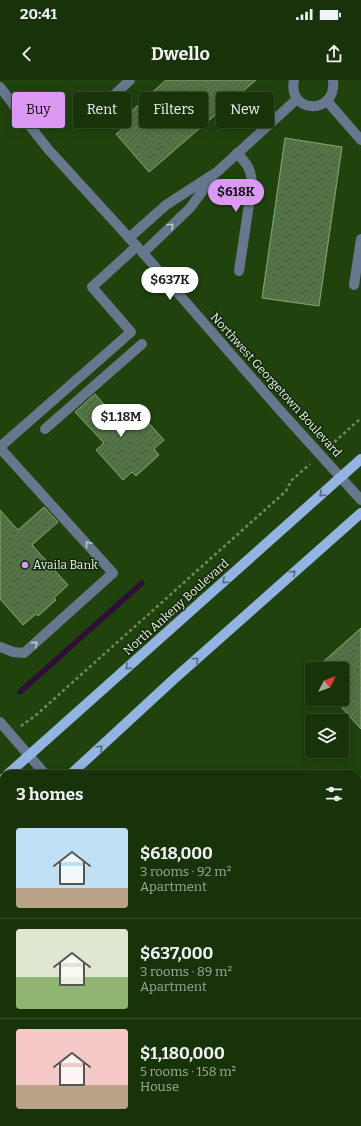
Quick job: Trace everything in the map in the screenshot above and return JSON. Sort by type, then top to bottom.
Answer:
[{"type":"main road","name":"North Ankeny Boulevard","points":[[12,770],[361,459]]},
{"type":"main road","points":[[75,770],[174,679],[361,513]]},
{"type":"street","points":[[117,92],[130,80]]},
{"type":"street","points":[[294,80],[294,93],[297,98],[308,106],[317,106],[327,101],[332,94],[334,86],[333,80]]},
{"type":"street","name":"Northwest Georgetown Boulevard","points":[[0,87],[48,149],[140,250],[361,500]]},
{"type":"street","points":[[129,238],[166,205],[216,172],[297,98]]},
{"type":"street","points":[[327,101],[361,140]]},
{"type":"street","points":[[237,153],[246,163],[251,172],[252,184],[239,271]]},
{"type":"street","points":[[0,647],[13,652],[24,653],[113,573],[0,447],[131,332],[92,287],[140,250],[190,208],[216,172]]},
{"type":"street","points":[[354,285],[361,239]]},
{"type":"street","points":[[45,429],[142,344]]},
{"type":"street","points":[[0,722],[42,770]]},
{"type":"path","points":[[10,734],[35,716],[286,491],[291,481],[361,418]]},
{"type":"building","points":[[166,80],[256,80],[242,92],[216,92],[216,114],[208,121],[208,92],[153,92]]},
{"type":"building","points":[[139,104],[139,128],[200,128],[149,172],[116,134],[122,129],[121,128],[131,128],[131,111]]},
{"type":"building","points":[[285,138],[342,147],[319,306],[262,298]]},
{"type":"building","points":[[95,394],[119,421],[125,415],[130,419],[138,411],[164,440],[154,449],[159,455],[136,476],[132,472],[123,480],[96,450],[104,443],[75,412]]},
{"type":"building","name":"Availa Bank","points":[[44,507],[58,522],[32,545],[68,585],[54,598],[56,600],[38,616],[36,614],[23,625],[0,599],[0,510],[18,530]]},
{"type":"building","points":[[361,628],[361,729],[342,708],[342,706],[349,706],[349,662],[323,662]]},
{"type":"waterway","points":[[20,692],[142,583]]},
{"type":"place","name":"Availa Bank","points":[[25,565]]}]
